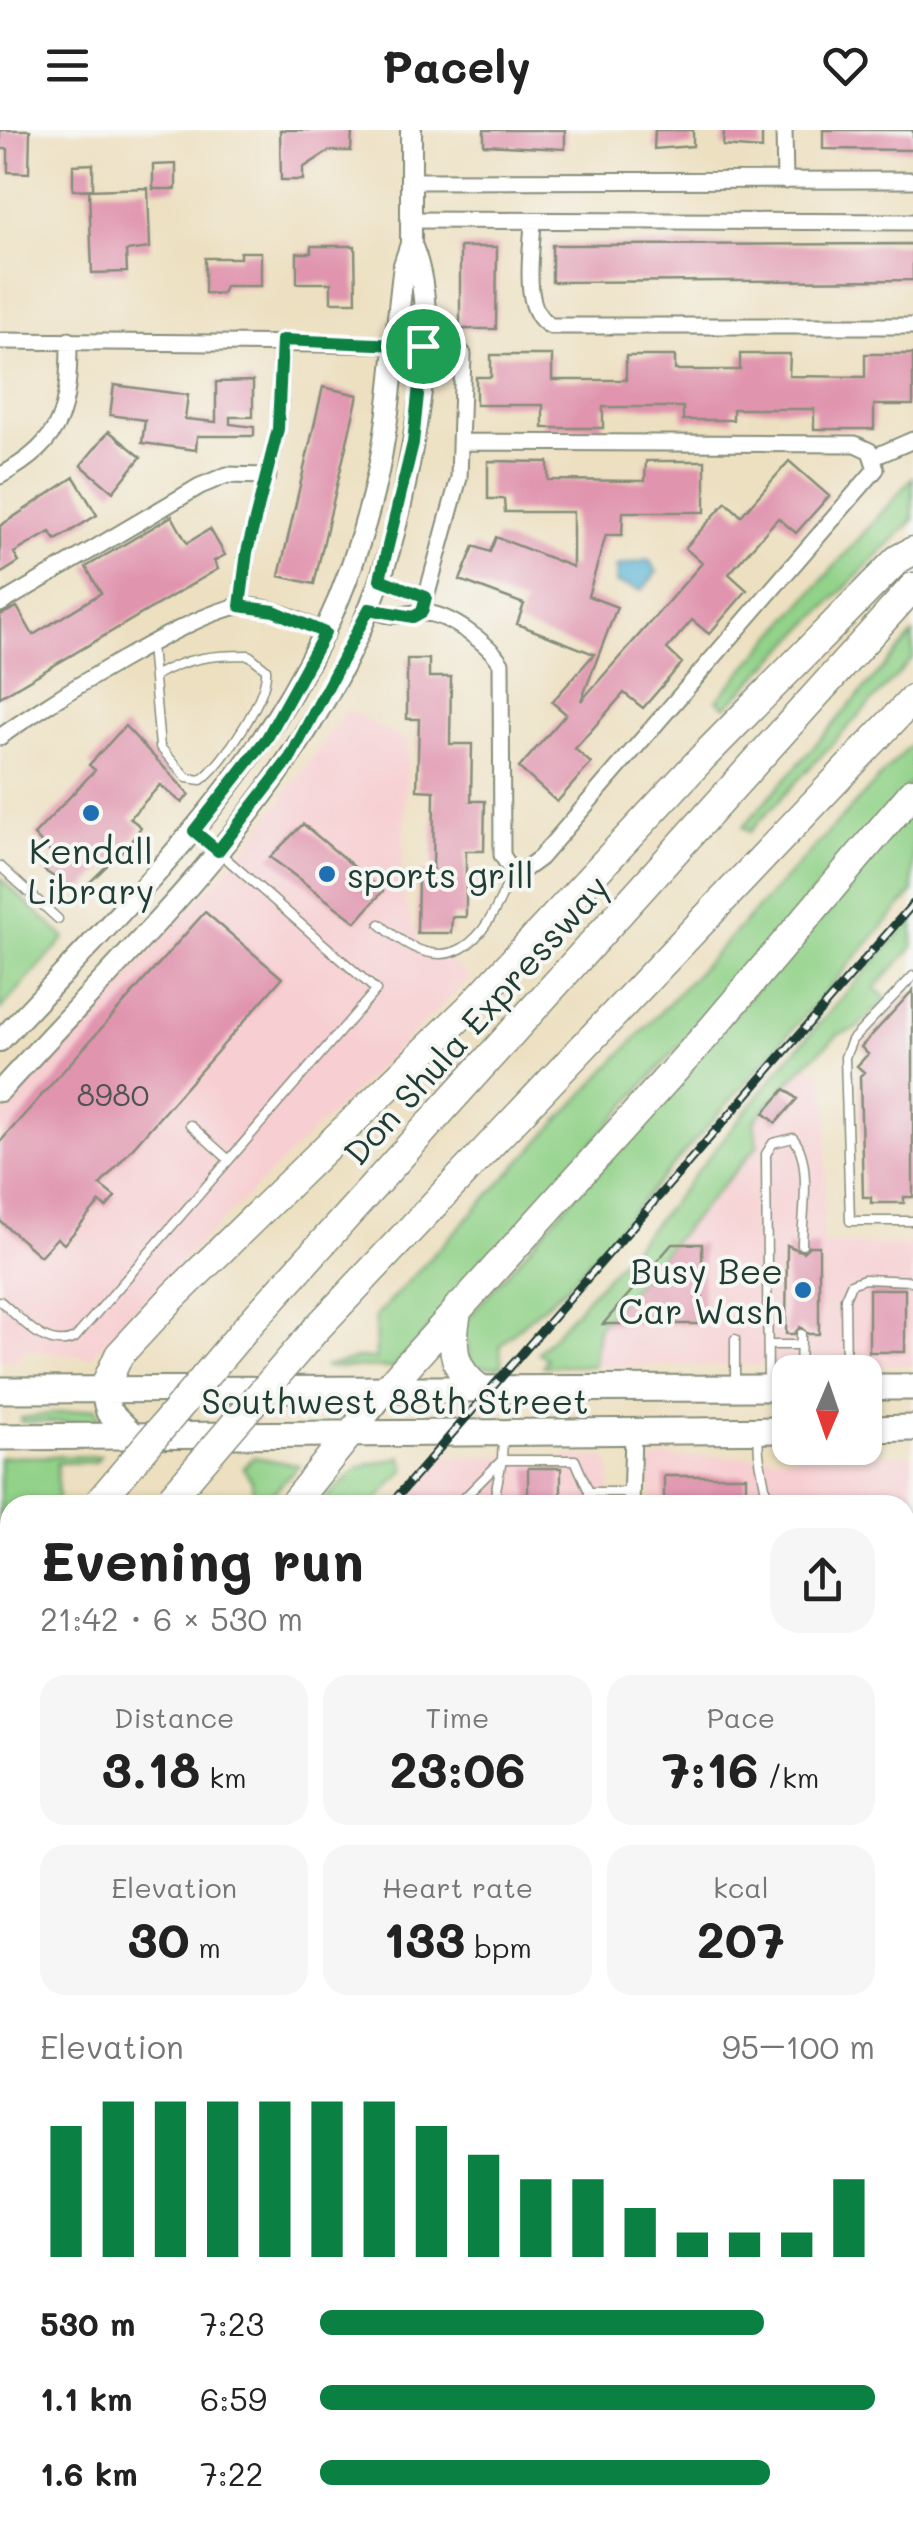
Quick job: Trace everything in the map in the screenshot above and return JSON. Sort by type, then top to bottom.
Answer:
[{"type":"highway","points":[[103,1390],[120,1355],[174,1296],[470,1007],[704,756],[898,560],[913,551]]},
{"type":"highway","name":"Don Shula Expressway","points":[[106,1495],[245,1329],[913,586]]},
{"type":"highway","points":[[174,1495],[317,1328],[913,699]]},
{"type":"highway","points":[[386,1389],[710,1030],[913,792]]},
{"type":"highway","points":[[458,1307],[452,1347],[468,1381],[480,1389]]},
{"type":"highway","points":[[300,1495],[348,1437]]},
{"type":"main road","points":[[882,1388],[913,1387]]},
{"type":"main road","points":[[696,1432],[730,1408],[736,1388]]},
{"type":"main road","name":"Southwest 88th Street","points":[[0,1390],[772,1388]]},
{"type":"main road","points":[[348,1437],[386,1389]]},
{"type":"main road","points":[[103,1390],[109,1412],[134,1437]]},
{"type":"main road","points":[[882,1428],[913,1428]]},
{"type":"main road","name":"Southwest 88th Street","points":[[0,1437],[348,1437],[503,1448],[575,1447],[633,1434],[772,1430]]},
{"type":"street","points":[[0,1041],[194,831],[267,738],[325,633],[353,565],[375,489],[404,264],[411,244],[411,130]]},
{"type":"street","points":[[784,130],[785,181]]},
{"type":"street","points":[[411,181],[913,180]]},
{"type":"street","points":[[411,220],[913,222]]},
{"type":"street","points":[[533,222],[532,306],[540,320],[551,326],[913,326]]},
{"type":"street","points":[[0,1091],[218,851],[290,758],[352,646],[380,579],[413,443],[423,346],[419,264],[411,244]]},
{"type":"street","points":[[0,476],[39,452],[56,431],[68,395],[70,340]]},
{"type":"street","points":[[0,341],[282,340],[423,346]]},
{"type":"street","points":[[240,606],[247,552],[281,412],[282,340]]},
{"type":"street","points":[[369,609],[401,617],[424,605],[454,507],[463,442],[464,354]]},
{"type":"street","points":[[874,457],[913,440]]},
{"type":"street","points":[[380,579],[472,633],[501,663],[502,856],[512,871],[525,870],[540,858],[876,469],[874,457],[855,444],[463,442]]},
{"type":"street","points":[[0,604],[200,486],[227,475],[268,476]]},
{"type":"street","points":[[0,737],[208,613],[240,606],[274,611],[352,646]]},
{"type":"street","points":[[194,831],[218,851]]},
{"type":"street","points":[[631,1495],[633,1434]]},
{"type":"lane","points":[[152,646],[160,747],[187,778],[201,780],[244,725],[264,688],[266,668],[250,655],[205,656],[179,662],[156,675]]},
{"type":"lane","points":[[0,1301],[46,1339],[62,1343],[75,1338],[376,990],[218,851]]},
{"type":"lane","points":[[0,866],[58,920]]},
{"type":"lane","points":[[380,924],[414,951],[436,955],[458,951],[478,937],[497,914],[512,871]]},
{"type":"lane","points":[[913,976],[852,1040],[845,1072],[850,1221],[913,1221]]},
{"type":"lane","points":[[190,1125],[228,1159]]},
{"type":"lane","points":[[772,1361],[768,1345],[766,1154],[773,1143],[793,1138],[800,1146],[802,1162],[802,1246]]},
{"type":"lane","points":[[846,1355],[845,1298],[851,1284],[864,1279],[913,1281]]},
{"type":"lane","points":[[736,1339],[736,1388]]},
{"type":"lane","points":[[768,1345],[801,1340],[801,1355]]},
{"type":"lane","points":[[759,1430],[756,1459],[766,1479],[767,1495]]},
{"type":"lane","points":[[575,1447],[589,1492],[610,1495]]},
{"type":"lane","points":[[465,1495],[503,1448]]},
{"type":"lane","points":[[496,1495],[503,1448]]},
{"type":"shaded area","points":[[347,709],[408,742],[401,891],[420,946],[451,961],[470,978],[180,1262],[91,1357],[26,1350],[14,1361],[0,1361],[0,1117],[248,845]]},
{"type":"shaded area","points":[[807,1063],[823,1073],[828,1118],[822,1244],[913,1245],[913,1365],[882,1365],[882,1355],[772,1355],[772,1365],[594,1366],[598,1327],[758,1145],[754,1121]]},
{"type":"shaded area","points":[[882,1455],[913,1455],[913,1495],[651,1495],[650,1463],[661,1457],[772,1456],[772,1465],[882,1465]]},
{"type":"shaded area","points":[[443,1456],[605,1457],[610,1465],[610,1495],[414,1495]]},
{"type":"green space","points":[[913,477],[913,520],[726,707],[717,700]]},
{"type":"green space","points":[[913,634],[913,658],[749,832],[743,827]]},
{"type":"green space","points":[[913,742],[913,781],[394,1368],[323,1367],[360,1358],[376,1359],[375,1317]]},
{"type":"green space","points":[[913,808],[913,892],[566,1287],[506,1340],[500,1347],[502,1367],[472,1367],[463,1326],[468,1318]]},
{"type":"green space","points":[[0,878],[65,938],[0,1010]]},
{"type":"green space","points":[[913,918],[913,947],[875,988],[886,998],[856,1029],[839,1034],[807,1063],[754,1121],[758,1145],[598,1327],[594,1366],[543,1366],[547,1358],[538,1353],[666,1210],[788,1059]]},
{"type":"green space","points":[[96,1408],[100,1422],[21,1422],[21,1418]]},
{"type":"green space","points":[[100,1456],[95,1462],[57,1463],[58,1495],[0,1495],[0,1457]]},
{"type":"green space","points":[[254,1457],[299,1465],[270,1495],[253,1495],[252,1481],[243,1468]]},
{"type":"green space","points":[[402,1457],[405,1470],[381,1495],[329,1495],[360,1467]]},
{"type":"water","points":[[649,560],[657,572],[642,590],[616,583],[617,566]]},
{"type":"building","points":[[0,130],[30,130],[29,173],[8,172],[8,149],[0,149]]},
{"type":"building","points":[[280,130],[352,130],[351,151],[329,151],[303,168],[303,180],[281,180]]},
{"type":"building","points":[[484,130],[565,130],[565,149],[484,145]]},
{"type":"building","points":[[655,130],[693,130],[693,146],[654,149]]},
{"type":"building","points":[[724,130],[762,130],[762,149],[723,146]]},
{"type":"building","points":[[823,130],[913,130],[913,150],[823,149]]},
{"type":"building","points":[[93,164],[93,189],[73,190],[73,165]]},
{"type":"building","points":[[176,164],[176,189],[153,189],[153,165]]},
{"type":"building","points":[[148,188],[150,248],[126,251],[127,272],[92,273],[89,190]]},
{"type":"building","points":[[913,244],[913,280],[552,282],[552,245]]},
{"type":"building","points":[[311,246],[355,246],[356,302],[331,302],[331,283],[297,283],[297,253],[311,253]]},
{"type":"building","points":[[460,247],[497,247],[496,329],[460,329]]},
{"type":"building","points":[[240,252],[261,252],[261,286],[225,286],[222,294],[205,293],[205,258],[240,258]]},
{"type":"building","points":[[740,354],[790,354],[789,376],[865,377],[865,354],[913,354],[913,405],[874,405],[874,429],[814,429],[814,409],[733,409],[733,420],[683,420],[683,407],[603,407],[603,428],[543,428],[543,405],[476,405],[476,377],[491,377],[491,355],[552,355],[552,380],[626,380],[626,356],[675,356],[675,370],[740,370]]},
{"type":"building","points":[[253,381],[253,417],[230,417],[230,424],[254,427],[254,436],[197,436],[196,450],[142,443],[145,420],[110,415],[114,385],[188,395],[185,419],[216,422],[216,382]]},
{"type":"building","points":[[323,387],[358,395],[314,584],[279,576]]},
{"type":"building","points":[[109,431],[141,457],[113,492],[81,465]]},
{"type":"building","points":[[488,461],[548,462],[548,480],[645,481],[646,461],[705,461],[705,512],[623,512],[622,535],[606,535],[588,596],[617,607],[581,701],[702,563],[685,548],[726,502],[741,516],[789,461],[829,496],[796,533],[778,518],[729,574],[747,590],[709,634],[692,620],[667,649],[682,663],[643,708],[624,693],[575,749],[591,763],[557,802],[519,768],[566,714],[552,702],[594,654],[517,624],[524,604],[460,580],[474,546],[490,552],[496,537],[573,567],[573,512],[505,512],[504,499],[488,499]]},
{"type":"building","points":[[74,477],[97,515],[56,540],[50,532],[14,553],[19,562],[0,574],[0,526]]},
{"type":"building","points":[[172,516],[187,543],[210,529],[225,555],[214,561],[218,569],[0,697],[0,615],[17,607],[33,635],[101,593],[86,567]]},
{"type":"building","points":[[407,659],[429,659],[429,677],[451,677],[450,744],[472,744],[471,801],[485,801],[484,851],[466,851],[466,917],[452,917],[451,933],[417,933],[418,873],[433,873],[434,791],[417,790],[419,719],[407,719]]},
{"type":"building","name":"Kendall Library","points":[[125,726],[189,794],[182,803],[160,785],[130,818],[141,827],[130,843],[79,893],[45,871],[57,859],[34,835],[95,770],[89,765]]},
{"type":"building","name":"sports grill","points":[[303,824],[383,891],[356,922],[270,857]]},
{"type":"building","points":[[205,912],[282,978],[100,1185],[115,1197],[106,1208],[100,1202],[64,1244],[57,1238],[40,1256],[0,1221],[0,1142]]},
{"type":"building","points":[[913,990],[913,1197],[904,1197],[904,1203],[871,1203],[871,1197],[863,1197],[860,1076],[864,1072],[857,1066],[868,1054],[861,1047]]},
{"type":"building","points":[[785,1089],[797,1099],[776,1123],[764,1113]]},
{"type":"building","points":[[672,1244],[702,1244],[703,1324],[603,1324]]},
{"type":"building","name":"Busy Bee Car Wash","points":[[787,1245],[803,1252],[809,1246],[819,1246],[819,1334],[808,1334],[800,1327],[794,1334],[786,1334]]},
{"type":"building","points":[[869,1289],[905,1289],[905,1352],[869,1352]]},
{"type":"building","points":[[528,1468],[561,1468],[561,1495],[528,1495]]},
{"type":"building","points":[[664,1476],[746,1476],[746,1495],[664,1495]]},
{"type":"railway","points":[[399,1495],[913,904]]},
{"type":"place","name":"Kendall Library","points":[[91,813]]},
{"type":"place","name":"sports grill","points":[[327,874]]},
{"type":"place","name":"Busy Bee Car Wash","points":[[803,1290]]},
{"type":"route","points":[[282,340],[423,346],[421,396],[413,443],[380,579],[426,597],[422,612],[401,617],[369,609],[338,675],[290,758],[218,851],[194,831],[267,738],[325,633],[274,611],[240,606],[247,552],[278,429],[282,340]]}]
